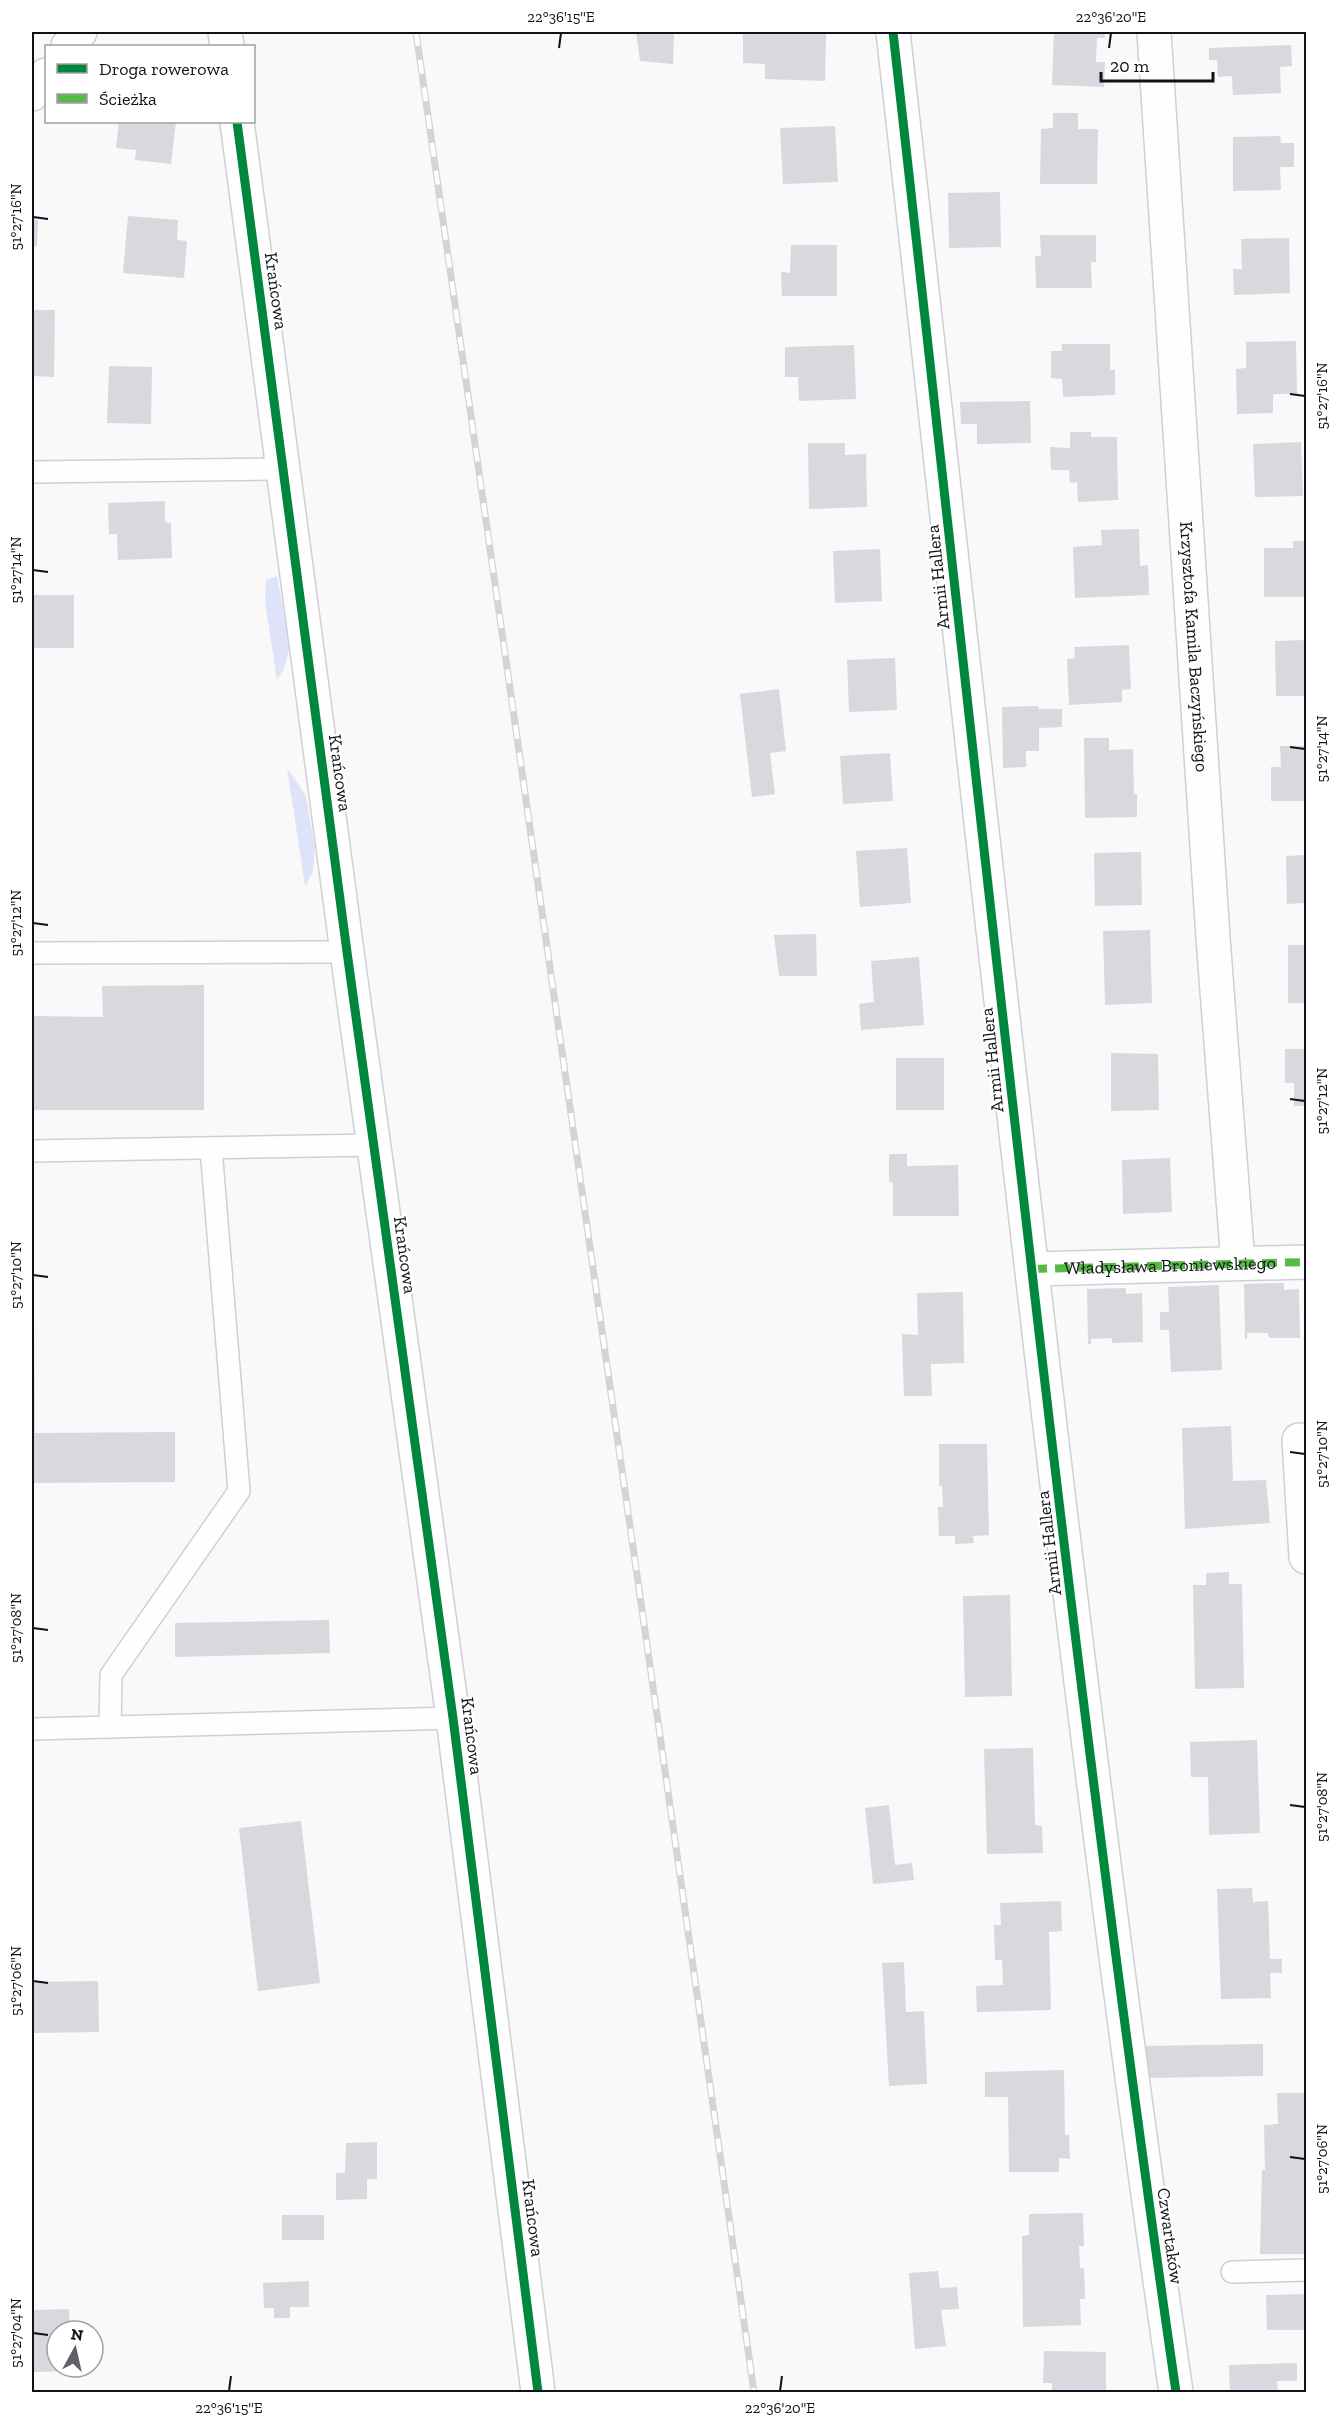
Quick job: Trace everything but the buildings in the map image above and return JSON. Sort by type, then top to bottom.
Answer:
[{"type":"street","points":[[69,45],[80,32]]},
{"type":"street","name":"Armii Hallera","points":[[893,32],[1032,1269],[1131,2085]]},
{"type":"street","name":"Krzysztofa Kamila Baczyńskiego","points":[[1154,32],[1213,938],[1238,1263]]},
{"type":"street","points":[[32,94],[45,76]]},
{"type":"street","name":"Krańcowa","points":[[237,123],[347,952],[453,1718],[538,2392]]},
{"type":"street","name":"Władysława Broniewskiego","points":[[1032,1269],[1306,1262]]},
{"type":"street","points":[[1299,1440],[1306,1557]]},
{"type":"street","name":"Czwartaków","points":[[1131,2085],[1176,2392]]},
{"type":"lane","points":[[32,472],[283,468]]},
{"type":"lane","points":[[32,953],[347,952]]},
{"type":"lane","points":[[32,1151],[374,1145]]},
{"type":"lane","points":[[110,1727],[111,1675],[239,1491],[211,1148]]},
{"type":"lane","points":[[32,1729],[453,1718]]},
{"type":"lane","points":[[1232,2272],[1306,2270]]},
{"type":"shaded area","points":[[277,576],[290,647],[284,668],[277,680],[265,602],[266,580]]},
{"type":"shaded area","points":[[287,768],[306,796],[315,848],[313,872],[305,886]]},
{"type":"railway","points":[[416,32],[754,2392]]},
{"type":"marked path","points":[[1032,1269],[1306,1262]]},
{"type":"cycle path","points":[[893,32],[1060,1508],[1096,1803],[1176,2392]]},
{"type":"cycle path","points":[[237,123],[347,952],[453,1718],[538,2392]]}]
